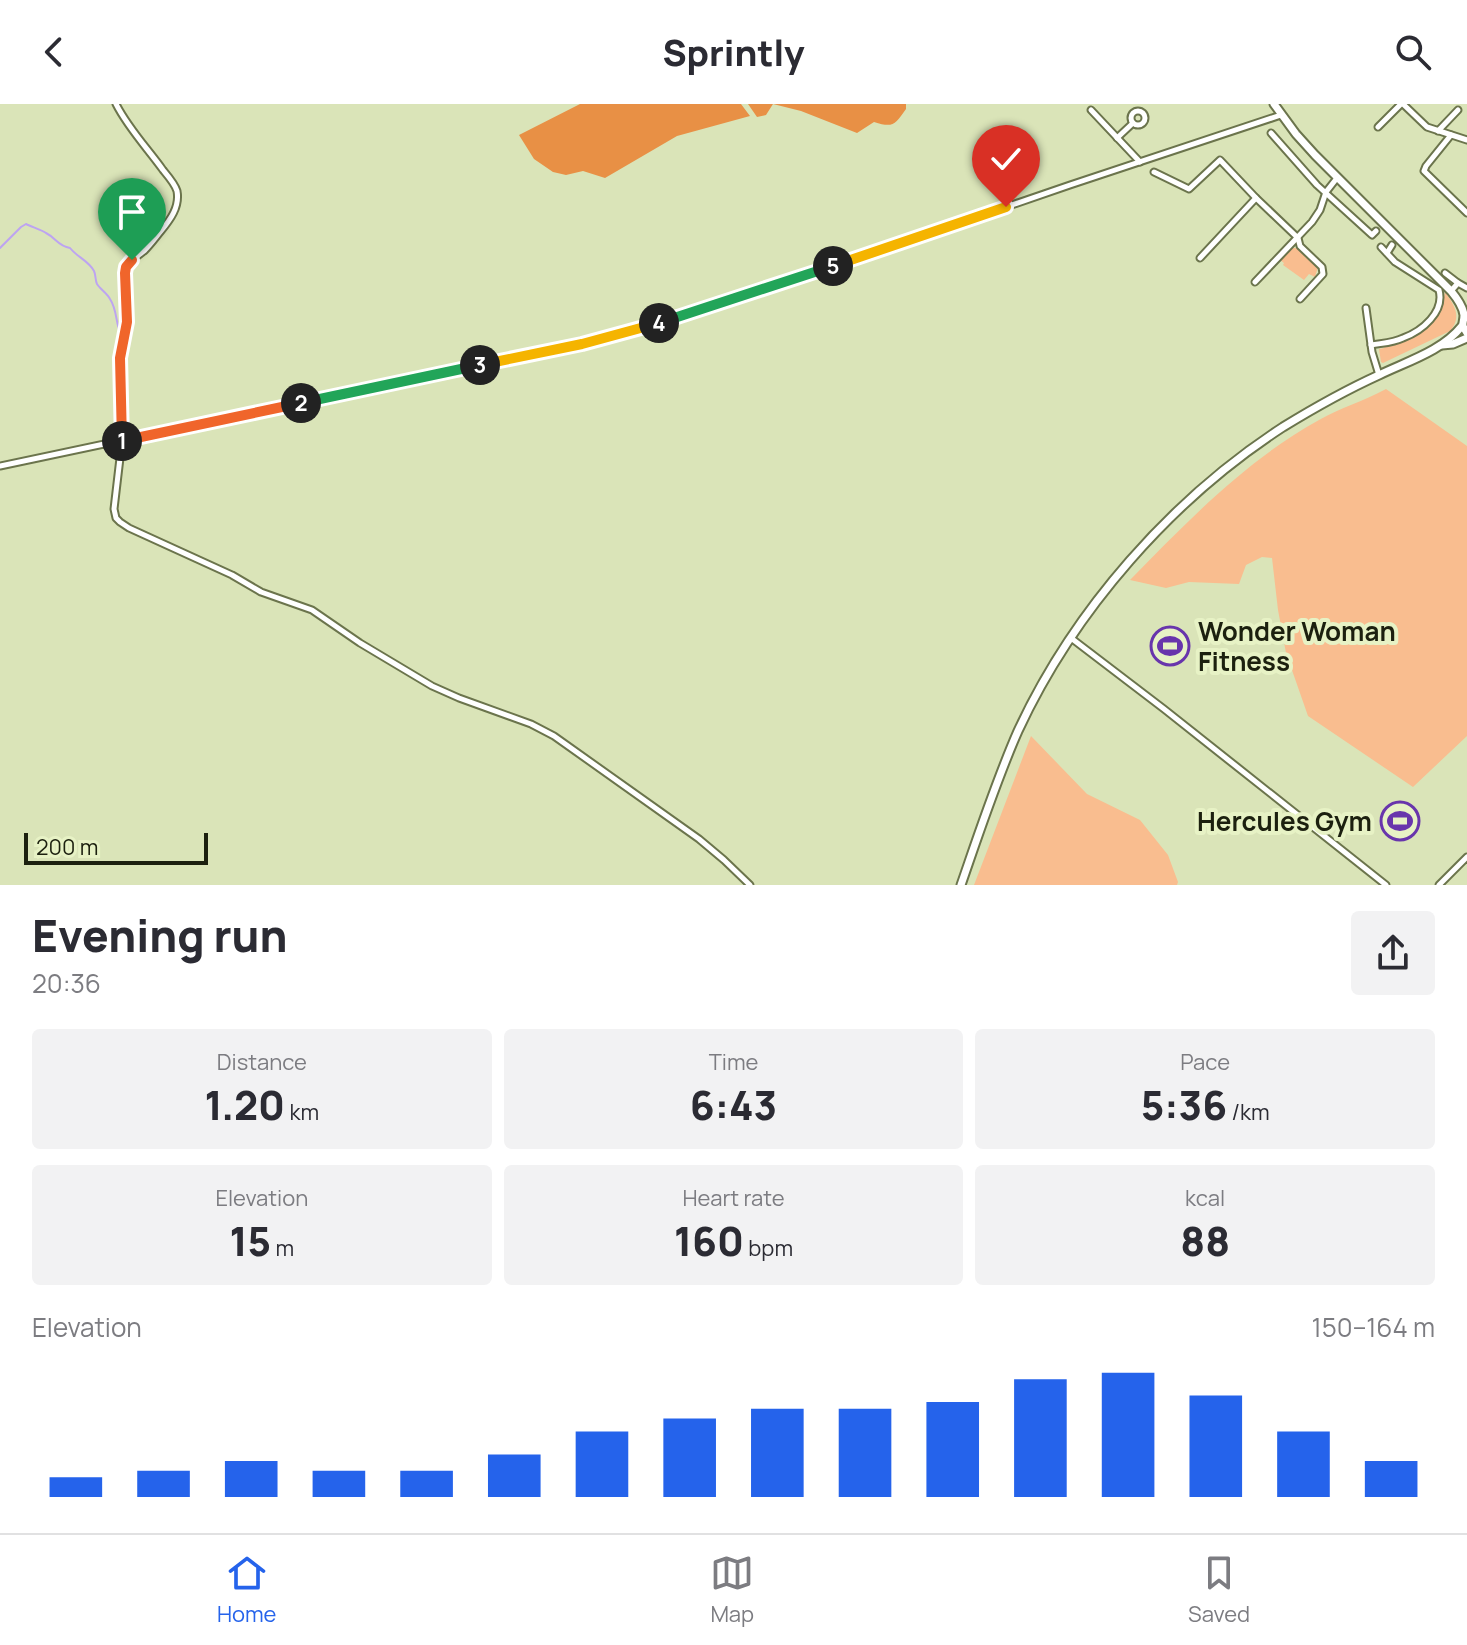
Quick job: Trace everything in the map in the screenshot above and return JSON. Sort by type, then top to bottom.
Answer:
[{"type":"main road","points":[[1274,104],[1296,134],[1337,178],[1467,304]]},
{"type":"main road","points":[[1442,345],[1453,344],[1465,332],[1465,313],[1454,294]]},
{"type":"main road","points":[[961,885],[1019,729],[1034,700],[1071,638],[1136,554],[1185,504],[1274,433],[1465,332]]},
{"type":"street","points":[[116,104],[177,191],[175,212],[146,249],[126,267],[127,322],[120,358],[122,441],[114,509],[116,518],[261,592],[312,610],[360,643],[445,692],[531,724],[554,736],[711,848],[750,885]]},
{"type":"street","points":[[1378,127],[1402,104],[1427,127],[1467,140]]},
{"type":"street","points":[[1091,110],[1140,162]]},
{"type":"street","points":[[1438,131],[1458,110]]},
{"type":"street","points":[[0,466],[620,335],[770,288],[1281,115]]},
{"type":"street","points":[[1117,138],[1133,123]]},
{"type":"street","points":[[1271,133],[1317,185],[1372,235],[1376,231]]},
{"type":"street","points":[[1451,135],[1424,171],[1466,211]]},
{"type":"street","points":[[1154,172],[1189,189],[1220,160],[1298,238],[1300,246],[1322,267],[1323,274],[1300,299]]},
{"type":"street","points":[[1255,282],[1316,218],[1326,192],[1337,178]]},
{"type":"street","points":[[1200,258],[1256,198]]},
{"type":"street","points":[[1387,253],[1392,245]]},
{"type":"street","points":[[1371,345],[1401,340],[1413,334],[1438,312],[1440,302],[1439,290],[1395,262],[1381,247]]},
{"type":"street","points":[[1445,273],[1467,288]]},
{"type":"street","points":[[1454,294],[1458,283]]},
{"type":"street","points":[[1366,308],[1379,375]]},
{"type":"street","points":[[1071,638],[1386,885]]},
{"type":"street","points":[[1439,885],[1467,857]]},
{"type":"shaded area","points":[[580,104],[741,104],[750,116],[677,136],[605,178],[583,171],[566,175],[553,172],[534,159],[519,135]]},
{"type":"shaded area","points":[[748,104],[773,104],[766,115],[757,117]]},
{"type":"shaded area","points":[[773,104],[906,104],[906,109],[893,124],[874,122],[857,133],[801,111]]},
{"type":"shaded area","points":[[1292,248],[1297,248],[1318,267],[1315,277],[1309,274],[1304,280],[1283,265],[1280,260]]},
{"type":"shaded area","points":[[1445,292],[1456,312],[1456,321],[1450,331],[1381,362],[1379,349],[1407,340],[1432,322]]},
{"type":"shaded area","points":[[1386,389],[1467,446],[1467,736],[1413,787],[1308,716],[1286,653],[1272,558],[1262,557],[1246,565],[1239,584],[1189,582],[1166,588],[1130,580],[1218,493],[1266,454],[1319,420]]},
{"type":"shaded area","points":[[1031,736],[1087,794],[1140,820],[1168,855],[1177,885],[974,885]]},
{"type":"waterway","points":[[0,248],[26,224],[70,248],[94,271],[97,284],[113,304],[122,336]]},
{"type":"place","name":"Wonder Woman Fitness","points":[[1170,646]]},
{"type":"place","name":"Hercules Gym","points":[[1400,821]]},
{"type":"route","points":[[132,260],[125,273],[127,322],[120,358],[122,441],[620,335],[770,288],[1006,207]]}]
